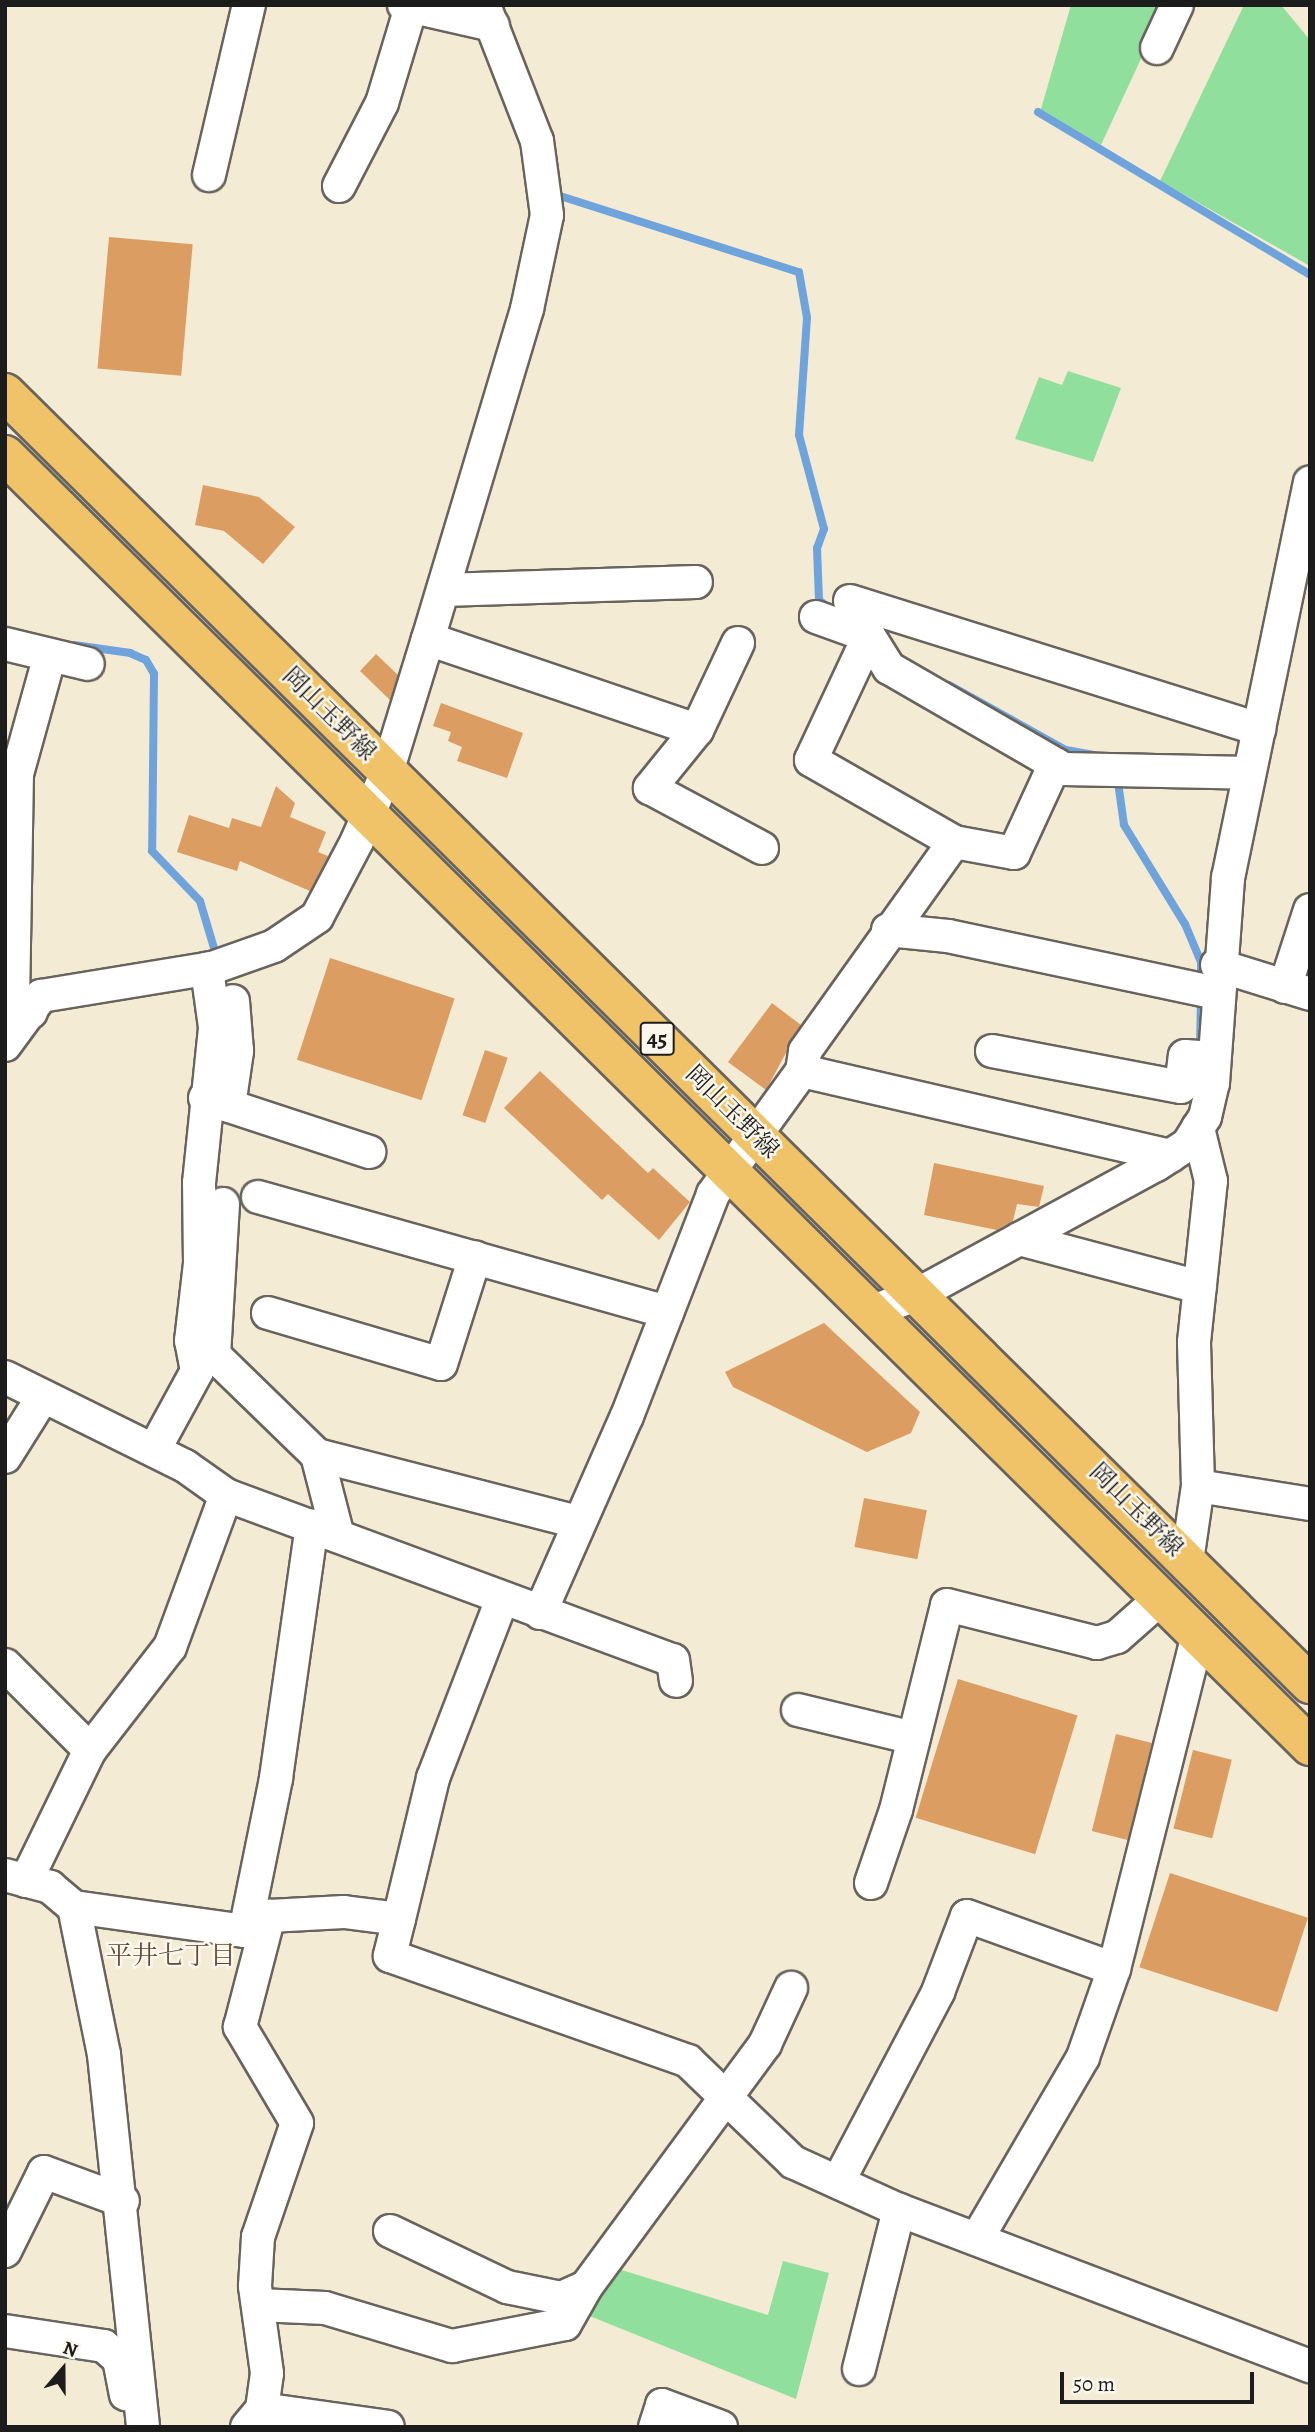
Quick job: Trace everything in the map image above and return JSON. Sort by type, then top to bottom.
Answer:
[{"type":"main road","name":"岡山玉野線","points":[[5,393],[1310,1684]]},
{"type":"main road","name":"岡山玉野線","points":[[5,455],[1310,1746]]},
{"type":"street","points":[[209,175],[249,5]]},
{"type":"street","points":[[1157,48],[1177,5]]},
{"type":"street","points":[[5,1045],[41,996],[218,965],[274,946],[317,917],[387,772],[527,309],[547,215],[537,141],[489,15],[408,6],[382,103],[340,186]]},
{"type":"street","points":[[1187,1561],[1198,1486],[1191,1284],[1211,1181],[1198,1128],[1211,982],[1249,774],[1310,481]]},
{"type":"street","points":[[443,590],[696,582]]},
{"type":"street","points":[[850,601],[1259,729]]},
{"type":"street","points":[[816,617],[869,636],[888,668],[1055,764],[1116,772],[1249,774]]},
{"type":"street","points":[[869,636],[811,760],[954,842],[1014,853],[1055,764]]},
{"type":"street","points":[[428,639],[696,730]]},
{"type":"street","points":[[738,642],[696,730],[650,788],[762,848]]},
{"type":"street","points":[[5,645],[88,664]]},
{"type":"street","points":[[31,1012],[13,1002],[17,774],[50,655]]},
{"type":"street","points":[[540,1613],[667,1312],[713,1194],[802,1071],[805,1051],[888,930],[954,842]]},
{"type":"street","points":[[888,930],[948,936],[1211,982],[1297,990],[1310,910]]},
{"type":"street","points":[[218,965],[215,1027],[217,1102],[210,1254],[214,1354],[317,1455],[578,1522]]},
{"type":"street","points":[[992,1051],[1181,1087],[1185,1056],[1204,1057]]},
{"type":"street","points":[[802,1071],[1170,1156]]},
{"type":"street","points":[[217,1102],[369,1152]]},
{"type":"street","points":[[872,1312],[918,1294],[1170,1156],[1198,1128]]},
{"type":"street","points":[[258,1197],[667,1312]]},
{"type":"street","points":[[154,1450],[197,1371],[191,1340],[223,1204]]},
{"type":"street","points":[[1019,1239],[1191,1284]]},
{"type":"street","points":[[268,1314],[441,1364],[475,1256]]},
{"type":"street","points":[[5,1377],[42,1398],[154,1450],[226,1495],[673,1660],[676,1681]]},
{"type":"street","points":[[5,1457],[42,1398]]},
{"type":"street","points":[[317,1455],[325,1531],[276,1778],[240,2027],[297,2123],[258,2237],[258,2305],[267,2373],[254,2418],[388,2427]]},
{"type":"street","points":[[1198,1486],[1310,1504]]},
{"type":"street","points":[[226,1495],[170,1647],[90,1750],[16,1878],[50,1887],[74,1908],[257,1924],[344,1912],[399,1919]]},
{"type":"street","points":[[502,1598],[433,1778],[390,1956],[688,2061],[793,2162],[899,2210],[978,2237],[1310,2366]]},
{"type":"street","points":[[871,1884],[914,1738],[947,1605],[1097,1643],[1116,1637],[1160,1599]]},
{"type":"street","points":[[978,2237],[1083,2057],[1114,1969],[1198,1634]]},
{"type":"street","points":[[5,1665],[90,1750]]},
{"type":"street","points":[[798,1710],[914,1738]]},
{"type":"street","points":[[74,1908],[104,2054],[122,2201],[143,2425]]},
{"type":"street","points":[[838,2182],[937,1992],[967,1916],[1114,1969]]},
{"type":"street","points":[[258,2305],[325,2308],[452,2346],[565,2324],[586,2287],[696,2130],[726,2100],[765,2044],[791,1988]]},
{"type":"street","points":[[5,2251],[44,2172],[122,2201]]},
{"type":"street","points":[[859,2369],[899,2210]]},
{"type":"street","points":[[390,2231],[507,2287],[561,2298],[586,2287]]},
{"type":"street","points":[[5,2331],[104,2346],[119,2359],[134,2417],[143,2425]]},
{"type":"street","points":[[655,2427],[662,2405],[720,2427]]},
{"type":"green space","points":[[1071,5],[1166,5],[1101,145],[1041,109]]},
{"type":"green space","points":[[1244,5],[1281,5],[1310,40],[1310,266],[1160,181]]},
{"type":"green space","points":[[1068,371],[1121,388],[1093,462],[1015,439],[1039,377],[1062,385]]},
{"type":"green space","points":[[783,2261],[829,2273],[796,2399],[582,2313],[615,2268],[768,2315]]},
{"type":"building","points":[[109,237],[193,244],[181,376],[97,368]]},
{"type":"building","points":[[203,485],[259,497],[295,527],[263,564],[224,531],[195,525]]},
{"type":"building","points":[[376,654],[398,675],[390,700],[360,671]]},
{"type":"building","points":[[441,703],[523,733],[507,778],[457,761],[462,747],[448,741],[451,732],[433,726]]},
{"type":"building","points":[[276,786],[295,803],[290,817],[326,832],[318,852],[328,856],[310,891],[240,861],[237,871],[177,852],[189,815],[229,828],[232,818],[261,827]]},
{"type":"building","points":[[330,958],[455,998],[422,1100],[297,1060]]},
{"type":"building","points":[[772,1003],[801,1025],[766,1090],[728,1062]]},
{"type":"building","points":[[485,1050],[508,1058],[485,1123],[463,1115]]},
{"type":"building","points":[[540,1071],[648,1173],[653,1168],[690,1202],[659,1240],[608,1194],[602,1200],[504,1108]]},
{"type":"building","points":[[934,1163],[1044,1186],[1039,1207],[1017,1204],[1013,1221],[997,1230],[924,1215]]},
{"type":"building","points":[[824,1323],[920,1412],[911,1433],[867,1452],[733,1387],[725,1372]]},
{"type":"building","points":[[864,1498],[927,1510],[917,1559],[854,1547]]},
{"type":"building","points":[[958,1679],[1078,1716],[1035,1854],[916,1818]]},
{"type":"building","points":[[1116,1734],[1152,1743],[1128,1840],[1092,1831]]},
{"type":"building","points":[[1193,1750],[1232,1760],[1212,1838],[1173,1829]]},
{"type":"building","points":[[1170,1873],[1308,1918],[1277,2012],[1139,1967]]},
{"type":"waterway","points":[[1038,112],[1310,275]]},
{"type":"waterway","points":[[557,195],[799,272],[807,318],[799,435],[824,529],[817,548],[819,600],[829,608]]},
{"type":"waterway","points":[[74,645],[130,653],[146,660],[154,674],[152,851],[200,901],[217,958]]},
{"type":"waterway","points":[[949,685],[1066,750],[1094,755]]},
{"type":"waterway","points":[[1117,775],[1124,825],[1185,924],[1201,962],[1201,982]]},
{"type":"waterway","points":[[1200,1049],[1201,995]]},
{"type":"district","name":"平井七丁目","points":[[171,1956]]}]
